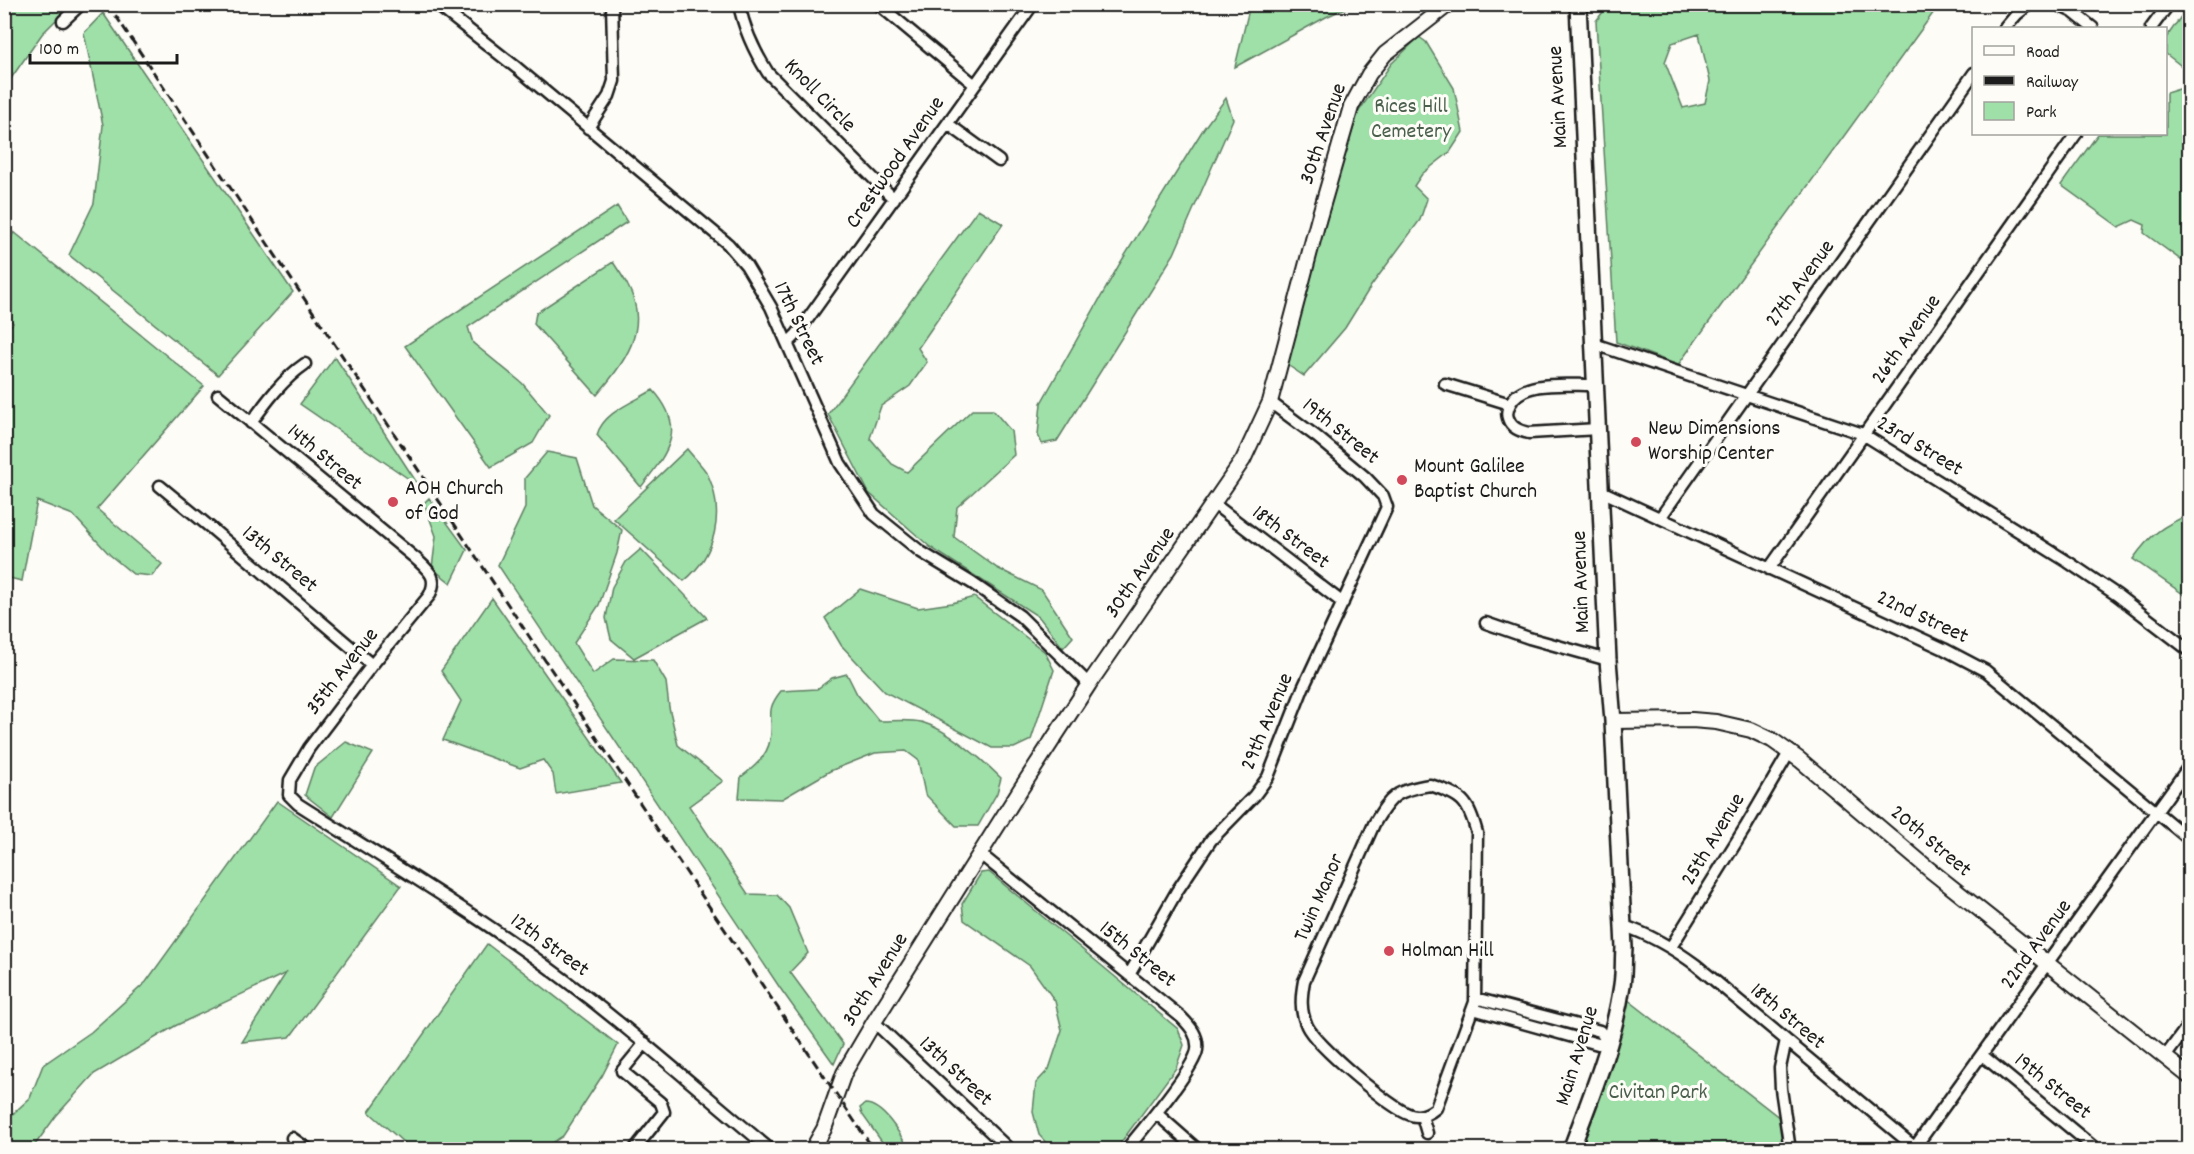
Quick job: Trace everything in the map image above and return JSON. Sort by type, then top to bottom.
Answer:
[{"type":"main road","name":"Main Avenue","points":[[1570,1149],[1600,1072],[1622,986],[1624,926],[1608,660],[1578,4]]},
{"type":"street","points":[[63,21],[81,4]]},
{"type":"street","name":"17th Street","points":[[436,4],[517,68],[736,254],[746,265],[771,307],[840,463],[874,514],[921,552],[1020,616],[1089,684]]},
{"type":"street","points":[[588,128],[609,96],[614,81],[612,4]]},
{"type":"street","name":"Knoll Circle","points":[[740,4],[744,27],[755,54],[768,73],[894,199]]},
{"type":"street","points":[[878,4],[975,85]]},
{"type":"street","name":"Crestwood Avenue","points":[[788,343],[797,334],[1033,4]]},
{"type":"street","name":"30th Avenue","points":[[813,1149],[824,1129],[844,1073],[874,1022],[1089,684],[1243,460],[1270,402],[1321,210],[1352,107],[1369,74],[1385,54],[1449,4]]},
{"type":"street","points":[[2006,27],[2030,4]]},
{"type":"street","points":[[2056,4],[2073,12],[2092,27]]},
{"type":"street","points":[[2152,27],[2169,4]]},
{"type":"street","name":"27th Avenue","points":[[1660,518],[1972,77]]},
{"type":"street","points":[[948,124],[999,161]]},
{"type":"street","name":"26th Avenue","points":[[1769,569],[2075,135]]},
{"type":"street","name":"23rd Street","points":[[1594,344],[1863,434],[2088,576],[2190,651]]},
{"type":"street","points":[[251,423],[272,395],[297,369],[305,364]]},
{"type":"street","points":[[1445,384],[1510,404]]},
{"type":"street","points":[[1596,385],[1532,387],[1520,391],[1510,404],[1508,417],[1513,426],[1520,431],[1539,433],[1598,429]]},
{"type":"street","name":"14th Street","points":[[218,395],[415,558],[432,576]]},
{"type":"street","name":"19th Street","points":[[1270,402],[1309,430],[1364,476],[1383,496]]},
{"type":"street","name":"13th Street","points":[[160,486],[372,665]]},
{"type":"street","name":"22nd Street","points":[[1601,491],[1944,649],[1986,671],[2190,840]]},
{"type":"street","name":"29th Avenue","points":[[1129,975],[1177,891],[1211,840],[1254,796],[1268,777],[1303,688],[1383,519],[1387,507],[1383,496]]},
{"type":"street","name":"18th Street","points":[[1214,504],[1343,603]]},
{"type":"street","name":"35th Avenue","points":[[289,795],[290,780],[309,748],[372,665],[429,596],[434,587],[432,576]]},
{"type":"street","points":[[1486,623],[1529,638],[1608,660]]},
{"type":"street","name":"20th Street","points":[[1613,721],[1716,722],[1751,730],[1790,751],[1930,870],[2190,1077]]},
{"type":"street","name":"25th Avenue","points":[[1671,947],[1790,751]]},
{"type":"street","name":"22nd Avenue","points":[[1916,1148],[2190,765]]},
{"type":"street","name":"Twin Manor","points":[[1430,785],[1438,787],[1453,792],[1470,809],[1477,833],[1473,1009],[1436,1108],[1422,1116],[1413,1116],[1390,1103],[1322,1046],[1307,1026],[1301,1002],[1304,981],[1374,824],[1385,804],[1406,789],[1430,785]]},
{"type":"street","name":"12th Street","points":[[289,795],[298,804],[489,926],[537,960],[645,1043],[771,1149]]},
{"type":"street","name":"15th Street","points":[[979,854],[1190,1026],[1196,1038],[1197,1051],[1187,1070],[1156,1113]]},
{"type":"street","name":"18th Street","points":[[1624,926],[1671,947],[1696,965],[1916,1148]]},
{"type":"street","points":[[1473,1009],[1598,1044],[1608,1043],[1600,1031],[1475,998]]},
{"type":"street","name":"13th Street","points":[[874,1022],[1010,1149]]},
{"type":"street","points":[[2165,1057],[2190,1023]]},
{"type":"street","points":[[1785,1041],[1780,1068],[1790,1149]]},
{"type":"street","points":[[634,1149],[664,1112],[661,1103],[622,1071],[645,1043]]},
{"type":"street","name":"19th Street","points":[[1982,1055],[2097,1149]]},
{"type":"street","points":[[1126,1149],[1156,1113],[1198,1149]]},
{"type":"street","points":[[1422,1116],[1427,1133]]},
{"type":"street","points":[[292,1138],[309,1149]]},
{"type":"green space","points":[[5,4],[71,5],[42,34],[5,87]]},
{"type":"green space","points":[[1250,4],[1352,5],[1235,67]]},
{"type":"green space","points":[[1609,4],[1939,5],[1678,365],[1616,342],[1596,21]],"holes":[[[1699,34],[1710,81],[1705,103],[1683,108],[1665,62],[1672,43]]]},
{"type":"green space","points":[[2190,5],[2189,72],[2167,55],[2167,37]]},
{"type":"green space","points":[[103,13],[293,292],[218,375],[69,255],[94,203],[103,125],[84,33]]},
{"type":"green space","name":"Rices Hill Cemetery","points":[[1419,37],[1426,42],[1454,88],[1463,132],[1450,152],[1422,174],[1414,186],[1427,199],[1420,220],[1371,286],[1345,328],[1304,376],[1286,364],[1359,111],[1391,64]]},
{"type":"green space","points":[[2190,86],[2189,266],[2144,233],[2145,225],[2134,220],[2119,227],[2061,185],[2097,135],[2167,135],[2167,93]]},
{"type":"green space","points":[[1226,98],[1233,119],[1174,254],[1057,441],[1042,444],[1038,435],[1041,403],[1119,265],[1204,128]]},
{"type":"green space","points":[[617,206],[627,222],[468,327],[473,343],[522,383],[549,415],[533,443],[491,467],[405,346]]},
{"type":"green space","points":[[978,209],[1003,224],[918,348],[927,362],[910,386],[881,406],[870,438],[892,464],[907,472],[972,410],[993,410],[1011,431],[1014,455],[957,507],[954,537],[997,568],[1042,590],[1073,637],[1063,648],[1039,617],[930,547],[869,493],[828,414]]},
{"type":"green space","points":[[14,232],[204,386],[97,509],[162,564],[152,576],[133,574],[110,555],[73,515],[37,501],[22,581],[5,577],[4,333],[13,323],[5,315],[5,249]]},
{"type":"green space","points":[[613,262],[626,283],[637,317],[631,345],[625,358],[597,395],[534,324],[536,313]]},
{"type":"green space","points":[[335,357],[419,486],[300,404]]},
{"type":"green space","points":[[653,390],[664,404],[672,429],[666,451],[641,487],[597,435],[600,427],[612,414]]},
{"type":"green space","points":[[687,449],[708,475],[716,504],[716,518],[714,533],[704,559],[684,581],[614,519]]},
{"type":"green space","points":[[547,452],[577,458],[592,505],[622,530],[617,553],[599,605],[574,643],[593,674],[614,659],[653,660],[666,682],[678,745],[723,781],[689,806],[748,894],[777,895],[789,908],[808,953],[790,972],[843,1044],[834,1064],[780,988],[498,565],[525,508],[525,478]]},
{"type":"green space","points":[[429,498],[467,550],[451,583],[432,568],[436,536],[424,503]]},
{"type":"green space","points":[[2189,515],[2189,598],[2133,559],[2157,532]]},
{"type":"green space","points":[[641,549],[707,618],[634,658],[611,639],[606,618],[612,587],[626,562]]},
{"type":"green space","points":[[860,589],[918,608],[974,597],[1045,652],[1054,670],[1031,740],[1014,748],[992,748],[885,692],[841,645],[825,618]]},
{"type":"green space","points":[[492,598],[621,783],[556,794],[553,774],[543,760],[520,768],[443,740],[461,701],[441,671]]},
{"type":"green space","points":[[847,674],[857,694],[879,721],[921,722],[942,731],[964,746],[1001,778],[997,793],[978,826],[956,826],[925,794],[918,760],[906,751],[875,753],[830,771],[782,799],[739,798],[741,777],[759,762],[766,752],[771,732],[772,705],[781,691],[817,689],[832,678]]},
{"type":"green space","points":[[346,742],[373,753],[333,817],[305,795],[314,768]]},
{"type":"green space","points":[[277,801],[401,886],[290,1037],[242,1042],[286,973],[175,1026],[94,1074],[56,1116],[32,1149],[5,1149],[5,1121],[30,1098],[43,1065],[91,1032],[146,982]]},
{"type":"green space","points":[[989,872],[1178,1029],[1184,1045],[1176,1068],[1116,1149],[1052,1149],[1039,1135],[1033,1112],[1036,1083],[1049,1069],[1062,1030],[1055,1001],[1030,966],[964,920],[962,904],[981,873]]},
{"type":"green space","points":[[487,944],[618,1045],[602,1076],[563,1136],[543,1149],[411,1149],[369,1112]]},
{"type":"green space","name":"Civitan Park","points":[[1627,999],[1785,1122],[1790,1150],[1578,1150],[1618,1044]]},
{"type":"green space","points":[[865,1104],[872,1105],[885,1115],[908,1149],[887,1149],[862,1114],[860,1108]]},
{"type":"railway","points":[[108,4],[698,890],[874,1150]]},
{"type":"place","name":"New Dimensions Worship Center","points":[[1636,442]]},
{"type":"place","name":"Mount Galilee Baptist Church","points":[[1402,480]]},
{"type":"place","name":"AOH Church of God","points":[[393,502]]},
{"type":"place","name":"Holman Hill","points":[[1389,951]]}]
